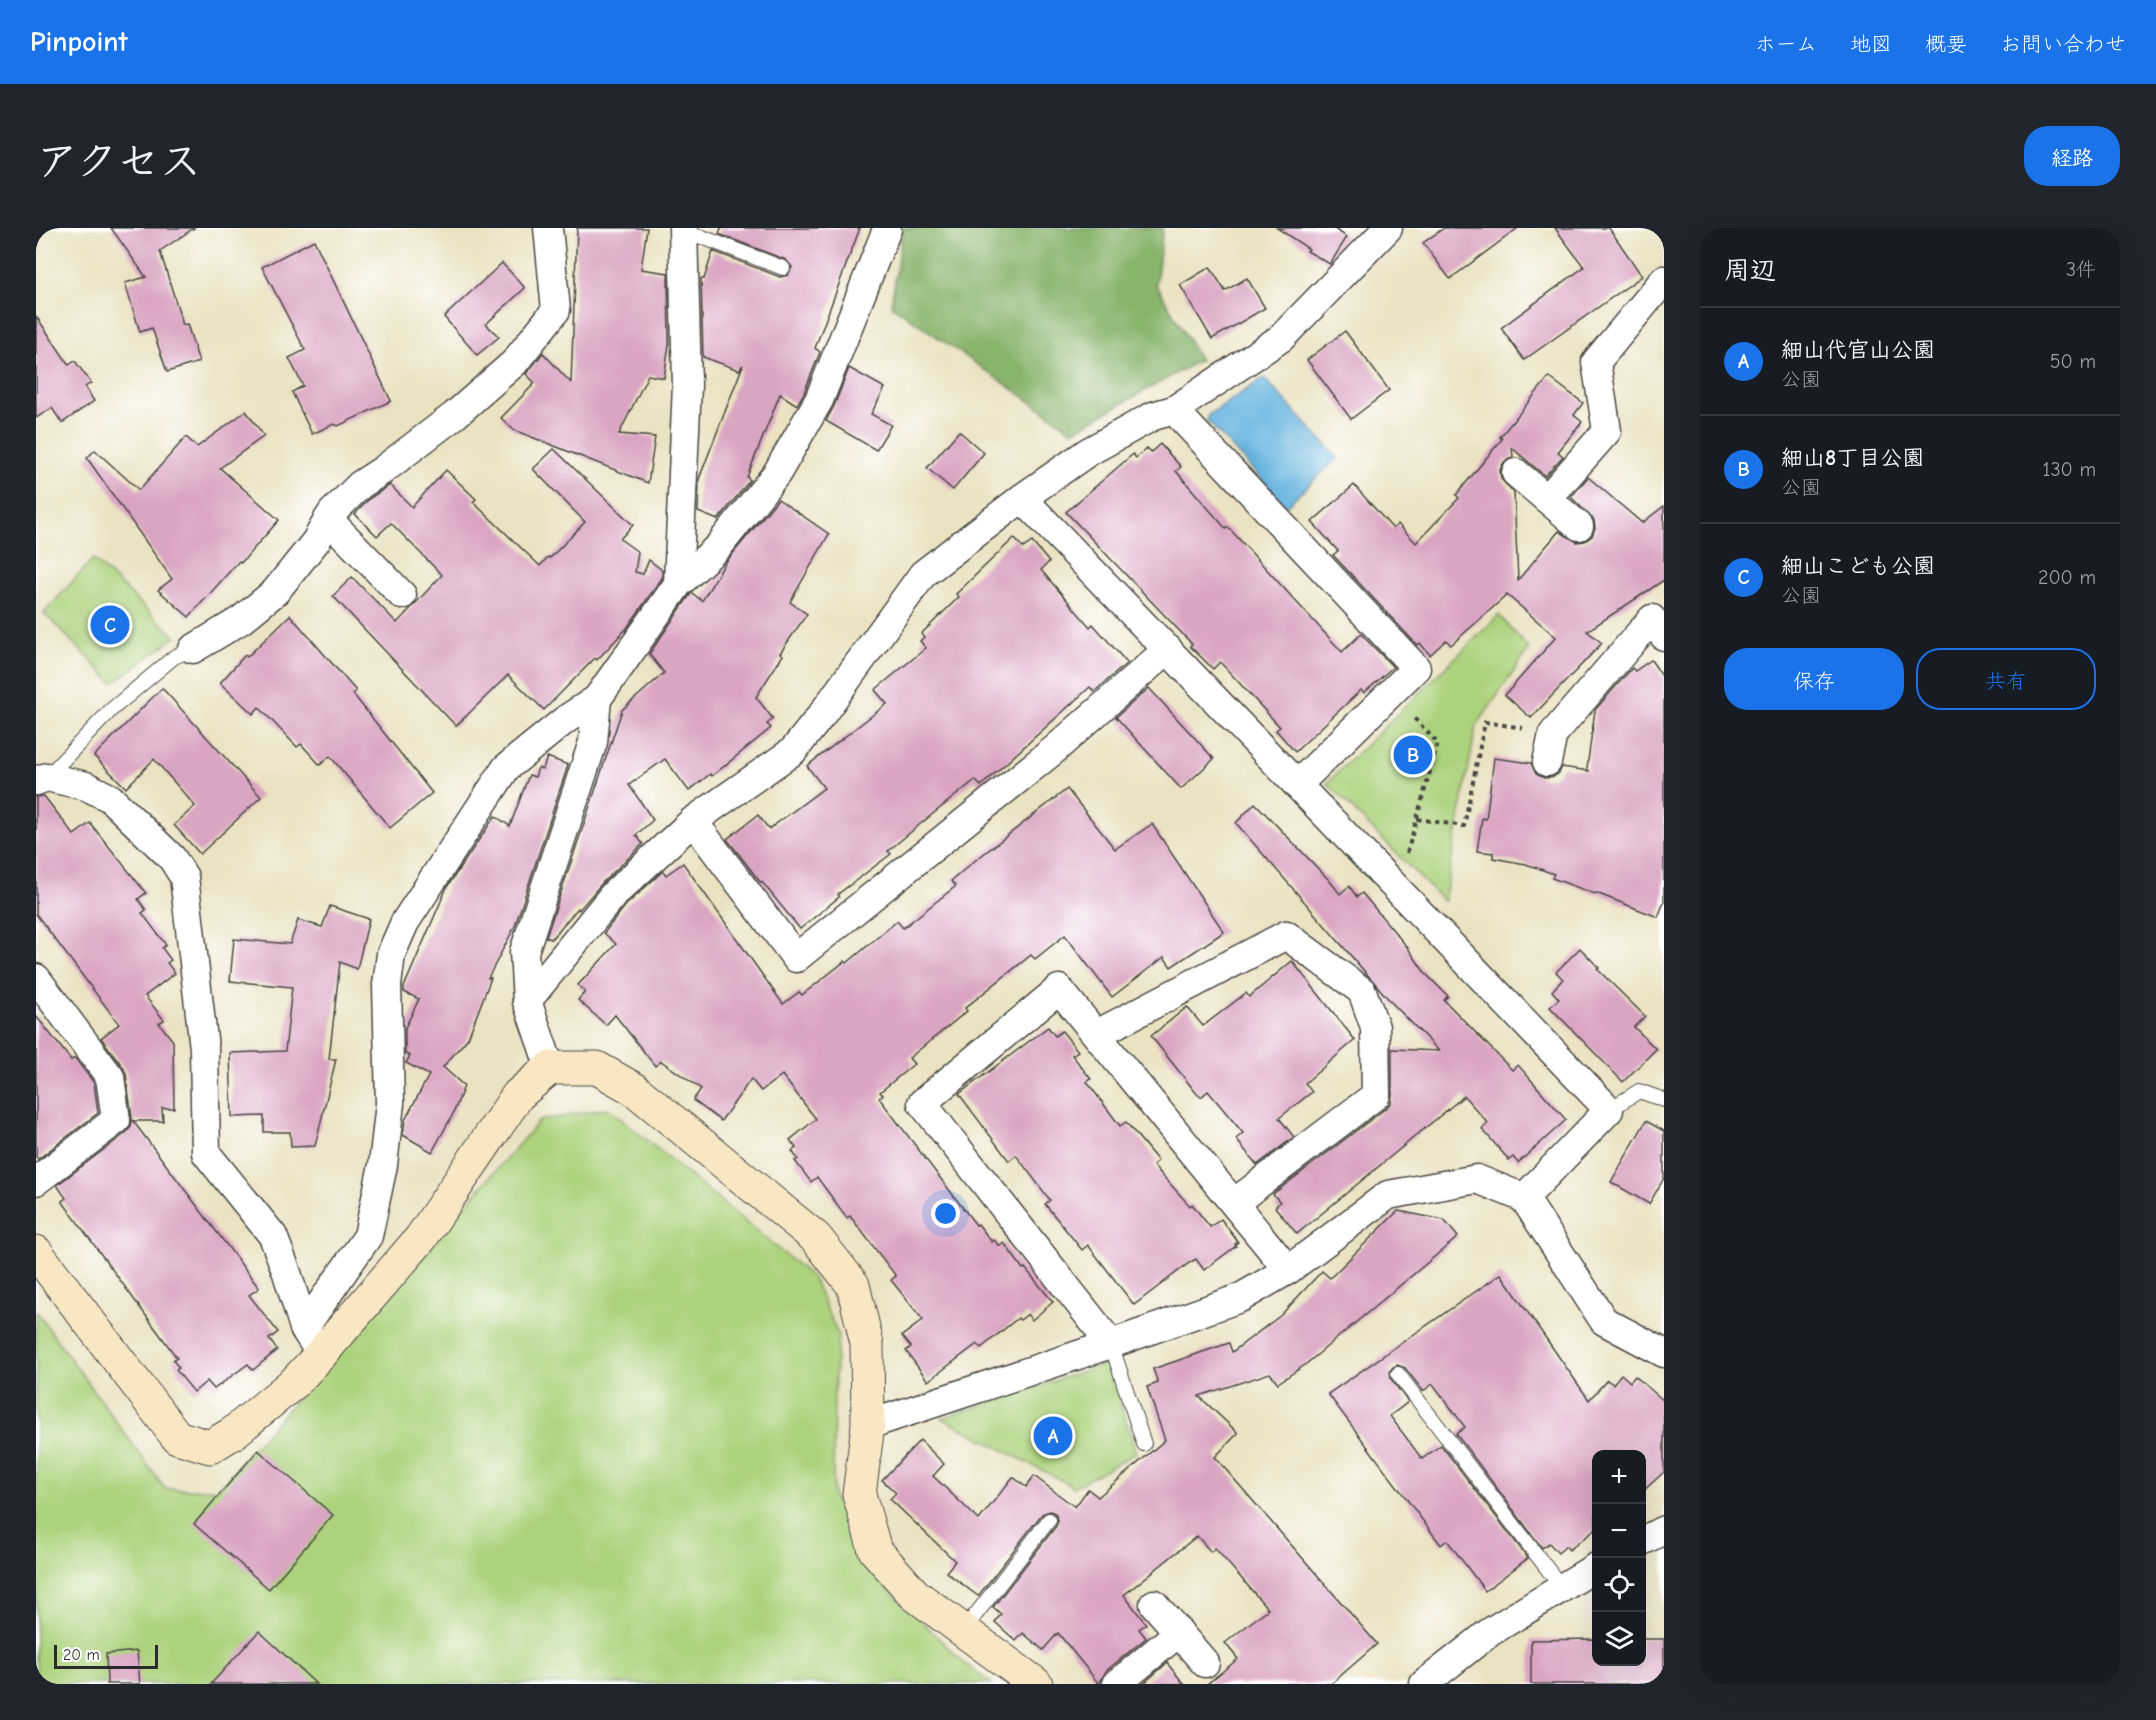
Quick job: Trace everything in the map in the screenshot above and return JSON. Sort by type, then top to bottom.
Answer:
[{"type":"street","points":[[193,649],[241,620],[275,592],[316,541],[328,519],[360,485],[455,415],[514,363],[556,310],[548,228]]},
{"type":"street","points":[[527,1001],[614,894],[693,821],[793,751],[923,574],[1022,498],[1088,452],[1153,417],[1174,410],[1281,338],[1388,228]]},
{"type":"street","points":[[36,1252],[177,1437],[210,1447],[233,1433],[295,1382],[313,1341],[368,1236],[383,1165],[390,1103],[387,985],[391,954],[405,922],[506,768],[565,720],[597,699],[678,584],[718,547],[777,473],[819,400],[887,229]]},
{"type":"street","points":[[678,584],[687,385],[683,231]]},
{"type":"street","points":[[1547,499],[1607,430],[1596,362],[1664,280]]},
{"type":"street","points":[[1174,410],[1416,668],[1297,785]]},
{"type":"street","points":[[1516,473],[1579,526]]},
{"type":"street","points":[[1022,498],[1609,1110],[1524,1198]]},
{"type":"street","points":[[328,519],[402,595]]},
{"type":"street","points":[[1547,762],[1553,734],[1653,619],[1664,636]]},
{"type":"street","points":[[693,821],[796,958],[1054,750],[1168,650]]},
{"type":"street","points":[[550,1068],[527,1001],[524,952],[593,742],[597,699]]},
{"type":"street","points":[[42,779],[86,786],[110,798],[172,858],[184,877],[204,1048],[206,1153],[273,1236],[313,1341]]},
{"type":"street","points":[[1097,1034],[1286,935],[1362,992],[1375,1027],[1376,1095],[1234,1203]]},
{"type":"street","points":[[36,978],[110,1077],[116,1120],[36,1181]]},
{"type":"street","points":[[1111,1344],[922,1103],[1059,989],[1288,1270]]},
{"type":"street","points":[[313,1341],[421,1238],[518,1095],[550,1068],[597,1068],[634,1089],[816,1238],[853,1285],[867,1344],[868,1425],[859,1494],[876,1550],[915,1595],[1036,1684]]},
{"type":"street","points":[[868,1425],[1111,1344],[1240,1298],[1288,1270],[1388,1195],[1477,1179],[1524,1198],[1604,1321],[1664,1353]]},
{"type":"street","points":[[1646,1539],[1664,1530]]},
{"type":"street","points":[[1424,1684],[1490,1632],[1592,1569]]},
{"type":"street","points":[[1154,1604],[1205,1662]]},
{"type":"street","points":[[1117,1684],[1179,1632]]},
{"type":"lane","points":[[683,231],[783,268]]},
{"type":"lane","points":[[42,779],[111,710],[174,657],[193,649]]},
{"type":"lane","points":[[1609,1110],[1639,1091],[1664,1100]]},
{"type":"lane","points":[[1111,1344],[1144,1444]]},
{"type":"lane","points":[[1398,1374],[1562,1588]]},
{"type":"lane","points":[[963,1631],[1048,1520]]},
{"type":"path","points":[[1397,889],[1438,743],[1409,713]]},
{"type":"path","points":[[1417,819],[1464,826],[1485,722],[1553,734]]},
{"type":"green space","points":[[903,228],[1163,228],[1156,284],[1200,360],[1073,431],[891,305]]},
{"type":"green space","points":[[93,559],[176,637],[113,683],[44,613]]},
{"type":"green space","points":[[1499,615],[1529,649],[1476,727],[1444,902],[1327,783]]},
{"type":"green space","points":[[608,1108],[813,1278],[838,1335],[834,1394],[833,1496],[874,1575],[964,1663],[992,1684],[36,1684],[36,1311],[165,1489],[218,1489],[539,1121]]},
{"type":"green space","points":[[1108,1363],[1136,1453],[1074,1487],[942,1418]]},
{"type":"water","points":[[1264,378],[1338,458],[1286,506],[1207,421],[1208,415]]},
{"type":"building","points":[[111,228],[194,228],[160,251],[183,325],[187,324],[199,362],[167,372],[152,328],[140,332],[125,283],[146,277]]},
{"type":"building","points":[[577,228],[647,228],[641,269],[668,273],[669,344],[664,378],[648,375],[619,434],[655,437],[648,483],[514,430],[501,418],[535,383],[526,374],[543,353],[571,383]]},
{"type":"building","points":[[721,228],[860,228],[815,348],[820,352],[804,393],[797,405],[780,394],[747,477],[750,480],[718,520],[698,512],[699,479],[743,365],[739,370],[703,357],[701,279],[704,279],[713,251],[780,277],[788,275],[792,267],[786,260],[719,234]]},
{"type":"building","points":[[1277,228],[1333,228],[1347,237],[1330,264],[1307,251],[1309,249]]},
{"type":"building","points":[[1444,228],[1518,228],[1450,279],[1423,243]]},
{"type":"building","points":[[1555,228],[1609,228],[1642,276],[1524,360],[1501,328],[1584,267]]},
{"type":"building","points":[[314,240],[391,401],[338,426],[334,424],[312,434],[292,392],[303,386],[289,358],[305,350],[262,267]]},
{"type":"building","points":[[502,263],[525,288],[486,324],[499,337],[477,355],[444,317]]},
{"type":"building","points":[[1210,267],[1225,291],[1247,278],[1265,308],[1212,339],[1180,285]]},
{"type":"building","points":[[36,316],[69,365],[75,361],[91,383],[85,387],[94,401],[62,423],[52,408],[36,418]]},
{"type":"building","points":[[1345,331],[1389,390],[1351,419],[1307,360]]},
{"type":"building","points":[[849,368],[885,388],[871,414],[891,425],[876,450],[826,421]]},
{"type":"building","points":[[1549,377],[1583,403],[1574,415],[1582,422],[1558,452],[1563,456],[1545,476],[1512,448],[1513,457],[1504,462],[1500,470],[1501,479],[1514,493],[1518,580],[1559,531],[1577,542],[1585,541],[1592,536],[1595,528],[1594,520],[1571,497],[1588,477],[1642,523],[1664,506],[1664,580],[1587,631],[1602,643],[1531,718],[1505,695],[1556,637],[1507,595],[1451,645],[1446,640],[1430,655],[1420,643],[1417,645],[1333,555],[1338,551],[1312,522],[1354,485],[1393,529],[1398,524],[1416,543],[1459,498],[1456,495]]},
{"type":"building","points":[[246,411],[264,436],[220,468],[279,520],[189,617],[158,590],[172,579],[87,458],[95,450],[139,490],[186,437],[197,447]]},
{"type":"building","points":[[959,431],[984,453],[953,490],[927,468]]},
{"type":"building","points":[[1160,444],[1181,467],[1176,471],[1226,529],[1228,527],[1342,652],[1361,634],[1393,667],[1364,693],[1361,690],[1295,752],[1276,730],[1280,727],[1220,662],[1213,669],[1066,512],[1133,454],[1136,458],[1147,448],[1151,452]]},
{"type":"building","points":[[554,449],[633,525],[620,539],[638,552],[635,572],[643,574],[649,560],[662,570],[662,578],[627,628],[544,710],[508,675],[456,726],[333,596],[352,577],[397,623],[442,575],[391,523],[377,536],[355,514],[370,498],[390,485],[412,507],[446,470],[476,499],[473,502],[540,566],[585,522],[533,469]]},
{"type":"building","points":[[778,499],[829,534],[790,602],[807,614],[780,653],[783,655],[756,697],[773,719],[767,724],[771,728],[712,776],[710,774],[689,791],[665,759],[629,785],[653,820],[636,835],[643,844],[603,882],[551,939],[546,937],[622,710],[664,673],[649,654],[692,593],[702,601],[725,563]]},
{"type":"building","points":[[1014,538],[1023,548],[1032,542],[1049,562],[1041,570],[1090,627],[1093,624],[1127,663],[1094,692],[1090,687],[981,786],[975,780],[924,821],[888,851],[891,854],[838,894],[839,897],[800,929],[727,839],[758,815],[769,829],[824,788],[807,766],[887,704],[875,690],[926,648],[920,641],[924,637],[921,634],[959,597],[956,594]]},
{"type":"building","points":[[290,615],[356,691],[353,694],[432,793],[390,828],[330,756],[320,765],[301,744],[297,747],[259,707],[253,714],[220,683],[245,655],[247,657]]},
{"type":"building","points":[[1651,660],[1664,679],[1664,902],[1658,917],[1552,878],[1554,874],[1526,864],[1493,858],[1493,853],[1477,851],[1482,818],[1486,819],[1494,758],[1531,763],[1536,774],[1544,778],[1553,777],[1562,767],[1589,771],[1587,768],[1595,710],[1632,668],[1635,671]]},
{"type":"building","points":[[162,688],[261,797],[200,854],[174,825],[195,806],[154,759],[126,788],[94,756]]},
{"type":"building","points":[[1149,688],[1214,759],[1181,789],[1116,717]]},
{"type":"building","points":[[547,757],[568,765],[515,926],[488,978],[491,978],[468,1038],[443,1067],[464,1086],[453,1114],[432,1152],[403,1135],[405,1120],[429,1075],[406,1063],[410,1056],[405,1054],[405,1028],[419,999],[404,992],[404,987],[447,887],[495,816],[510,826],[529,775],[535,777],[538,768],[543,769]]},
{"type":"building","points":[[1067,789],[1115,849],[1152,824],[1224,932],[1171,967],[1164,957],[1112,997],[1065,935],[1035,959],[1031,955],[965,1008],[967,1011],[909,1058],[914,1064],[880,1092],[883,1095],[879,1098],[976,1225],[978,1224],[992,1242],[994,1240],[1000,1246],[1004,1243],[1023,1269],[1025,1268],[1053,1302],[1032,1320],[1028,1314],[1020,1320],[1018,1318],[981,1348],[977,1344],[928,1381],[906,1351],[911,1347],[902,1336],[923,1320],[891,1280],[896,1276],[850,1216],[847,1218],[817,1177],[811,1182],[795,1161],[798,1159],[792,1151],[796,1148],[790,1140],[816,1119],[782,1075],[761,1091],[751,1079],[721,1121],[693,1100],[701,1089],[661,1061],[655,1066],[615,1015],[606,1025],[578,1000],[585,992],[578,985],[616,944],[604,933],[626,905],[663,871],[666,875],[683,863],[783,1004],[799,992],[802,995],[845,961],[847,963],[897,921],[903,928],[956,886],[951,881],[972,863]]},
{"type":"building","points":[[44,796],[74,835],[90,823],[146,893],[138,899],[146,910],[142,913],[166,945],[162,948],[171,960],[167,963],[175,973],[145,996],[164,1020],[159,1023],[173,1041],[174,1108],[162,1108],[163,1121],[133,1121],[259,1288],[249,1295],[278,1332],[269,1339],[277,1350],[253,1370],[248,1364],[214,1389],[207,1381],[194,1392],[176,1370],[179,1368],[173,1360],[177,1358],[62,1201],[66,1198],[57,1185],[126,1133],[131,1127],[132,1118],[126,1074],[101,1038],[119,1024],[36,914],[36,797]]},
{"type":"building","points":[[1255,803],[1340,894],[1349,886],[1357,897],[1362,893],[1408,948],[1425,973],[1448,996],[1444,1000],[1512,1070],[1518,1065],[1566,1120],[1518,1163],[1513,1157],[1509,1160],[1482,1129],[1488,1123],[1464,1096],[1297,1234],[1275,1207],[1280,1202],[1273,1194],[1391,1103],[1392,1049],[1439,1051],[1391,1002],[1236,823]]},
{"type":"building","points":[[330,906],[369,919],[357,969],[340,962],[329,1059],[336,1059],[315,1146],[291,1147],[290,1132],[264,1132],[264,1116],[232,1117],[230,1053],[285,1051],[292,987],[230,981],[234,939],[290,944],[298,920],[322,927]]},
{"type":"building","points":[[1580,948],[1599,968],[1597,969],[1645,1016],[1634,1027],[1656,1049],[1623,1082],[1550,1007],[1559,999],[1552,991],[1563,979],[1556,972]]},
{"type":"building","points":[[1292,961],[1355,1040],[1305,1083],[1312,1092],[1279,1118],[1294,1137],[1257,1165],[1236,1139],[1243,1133],[1208,1091],[1201,1097],[1197,1094],[1151,1036],[1187,1007],[1203,1026],[1246,993],[1249,997]]},
{"type":"building","points":[[36,1016],[71,1060],[75,1058],[94,1083],[98,1113],[38,1159],[36,1157]]},
{"type":"building","points":[[1048,1027],[1055,1036],[1062,1031],[1078,1051],[1072,1055],[1091,1079],[1087,1082],[1120,1126],[1126,1122],[1158,1161],[1153,1165],[1190,1206],[1192,1204],[1210,1227],[1221,1219],[1238,1242],[1236,1246],[1204,1270],[1196,1259],[1189,1263],[1134,1305],[1088,1245],[1082,1250],[1045,1204],[1050,1200],[1016,1155],[1009,1161],[959,1094]]},
{"type":"building","points":[[1646,1121],[1664,1131],[1664,1178],[1649,1204],[1611,1182]]},
{"type":"building","points":[[1398,1211],[1444,1220],[1458,1237],[1305,1365],[1278,1383],[1270,1373],[1199,1396],[1238,1433],[1215,1457],[1377,1644],[1331,1684],[1207,1684],[1238,1659],[1225,1643],[1268,1609],[1215,1548],[1211,1552],[1197,1536],[1124,1595],[1146,1624],[1139,1629],[1146,1638],[1106,1671],[1099,1684],[1058,1633],[1043,1650],[1023,1633],[1016,1641],[995,1622],[1001,1614],[993,1607],[1056,1526],[1058,1521],[1055,1513],[1050,1511],[1042,1514],[978,1596],[946,1572],[955,1561],[890,1499],[896,1493],[882,1480],[920,1440],[944,1464],[933,1476],[979,1520],[1013,1477],[1026,1487],[1034,1476],[1075,1507],[1088,1489],[1098,1497],[1165,1440],[1147,1387],[1158,1383],[1153,1369],[1229,1343],[1232,1352],[1281,1315],[1322,1271],[1330,1278]]},
{"type":"building","points":[[1501,1274],[1589,1400],[1607,1380],[1613,1384],[1621,1374],[1630,1382],[1635,1376],[1664,1401],[1664,1472],[1646,1488],[1646,1450],[1592,1450],[1592,1532],[1569,1550],[1566,1546],[1558,1553],[1549,1543],[1542,1548],[1456,1434],[1465,1427],[1433,1384],[1423,1391],[1405,1368],[1397,1365],[1393,1367],[1390,1371],[1391,1379],[1408,1402],[1390,1416],[1422,1459],[1441,1445],[1528,1558],[1485,1591],[1447,1540],[1441,1545],[1328,1394]]},
{"type":"building","points":[[258,1450],[333,1515],[269,1589],[194,1524]]},
{"type":"building","points":[[259,1631],[316,1684],[211,1684]]},
{"type":"building","points":[[1592,1639],[1592,1666],[1646,1666],[1646,1639],[1664,1639],[1664,1684],[1531,1684],[1531,1640]]},
{"type":"building","points":[[137,1651],[140,1684],[107,1684],[106,1654]]},
{"type":"building","points":[[1167,1663],[1184,1684],[1143,1684]]},
{"type":"place","name":"細山こども公園","points":[[110,625]]},
{"type":"place","name":"細山8丁目公園","points":[[1413,755]]},
{"type":"place","name":"細山代官山公園","points":[[1053,1436]]}]
